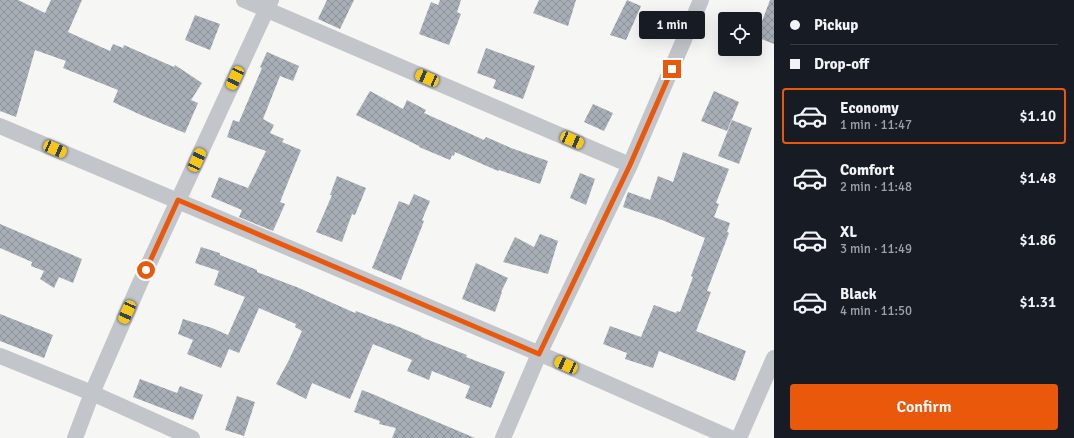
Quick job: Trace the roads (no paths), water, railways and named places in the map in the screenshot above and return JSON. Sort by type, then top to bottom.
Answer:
[{"type":"street","points":[[244,0],[269,5],[630,165]]},
{"type":"street","points":[[503,438],[539,354],[630,165],[701,0]]},
{"type":"street","points":[[74,438],[139,284],[269,5]]},
{"type":"street","points":[[0,126],[539,354],[731,438]]},
{"type":"street","points":[[0,356],[92,393],[192,438]]},
{"type":"street","points":[[739,438],[774,358]]}]
